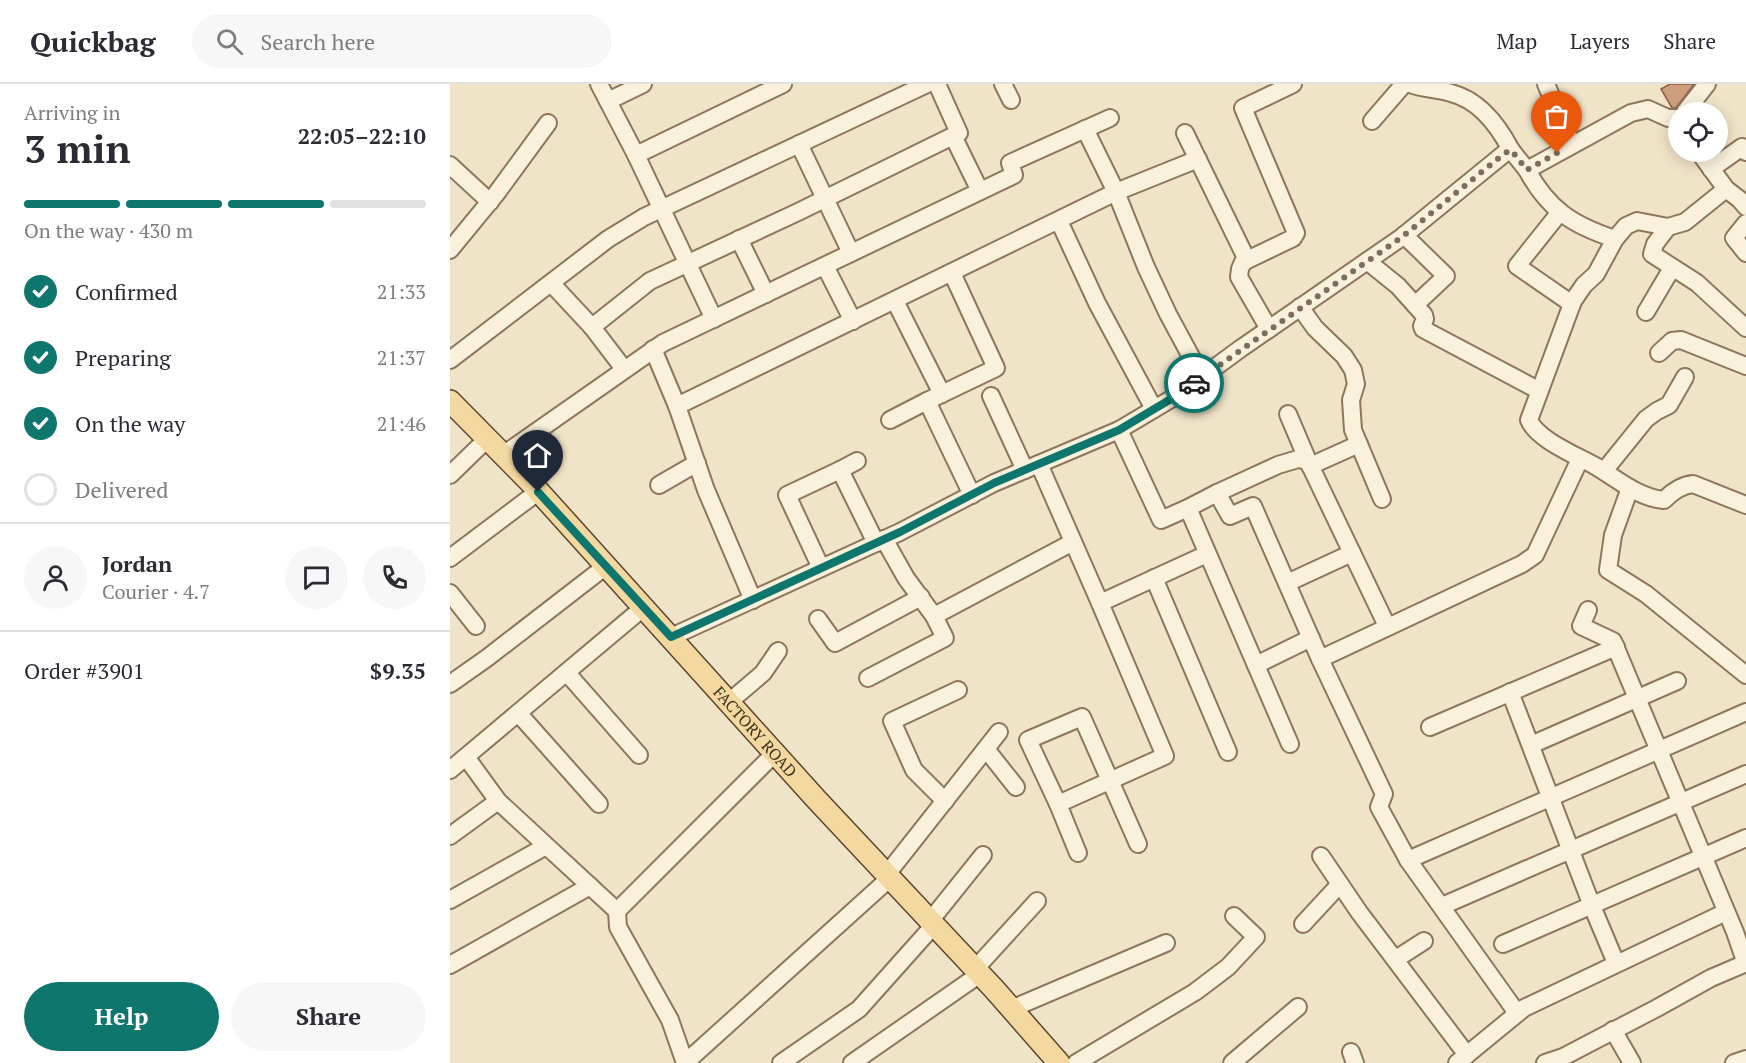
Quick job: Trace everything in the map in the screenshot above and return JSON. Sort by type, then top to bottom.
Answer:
[{"type":"main road","name":"FACTORY ROAD","points":[[450,402],[503,455],[644,607],[1059,1063]]},
{"type":"street","points":[[599,84],[663,209],[714,319]]},
{"type":"street","points":[[608,101],[644,84]]},
{"type":"street","points":[[450,360],[608,239],[663,209],[927,84]]},
{"type":"street","points":[[592,327],[650,281],[959,133],[937,84]]},
{"type":"street","points":[[1003,84],[1011,100]]},
{"type":"street","points":[[1372,121],[1404,84]]},
{"type":"street","points":[[1410,84],[1453,93],[1468,100],[1482,111],[1504,137],[1539,191],[1560,212],[1595,233],[1615,239]]},
{"type":"street","points":[[1546,84],[1572,145]]},
{"type":"street","points":[[636,155],[777,85]]},
{"type":"street","points":[[1269,329],[1239,277],[1239,269],[1243,262],[1293,238],[1296,233],[1243,108],[1285,86]]},
{"type":"street","points":[[1691,102],[1702,86]]},
{"type":"street","points":[[1527,170],[1631,113],[1648,110],[1668,118]]},
{"type":"street","points":[[503,455],[663,343],[1014,175],[1010,163],[1110,117]]},
{"type":"street","points":[[450,250],[490,202],[548,123]]},
{"type":"street","points":[[1086,129],[1116,192],[1167,314],[1202,377]]},
{"type":"street","points":[[1185,133],[1247,260]]},
{"type":"street","points":[[952,136],[980,191]]},
{"type":"street","points":[[799,144],[851,253]]},
{"type":"street","points":[[1711,169],[1742,147],[1746,152]]},
{"type":"street","points":[[671,637],[880,541],[1032,467],[1119,430],[1176,396],[1404,235],[1511,150]]},
{"type":"street","points":[[677,406],[1116,192],[1198,159]]},
{"type":"street","points":[[1706,162],[1726,189],[1746,207]]},
{"type":"street","points":[[450,165],[490,202]]},
{"type":"street","points":[[1726,189],[1684,222],[1668,227],[1638,221],[1626,226],[1615,239],[1596,274],[1584,285],[1572,304],[1528,420],[1531,425],[1567,453],[1604,471],[1630,488],[1655,499],[1664,500],[1686,484],[1693,484],[1746,505]]},
{"type":"street","points":[[1560,212],[1517,266],[1572,304]]},
{"type":"street","points":[[1059,221],[1097,303],[1154,409]]},
{"type":"street","points":[[1746,223],[1734,238],[1746,253]]},
{"type":"street","points":[[1668,227],[1655,243],[1652,254],[1697,283],[1746,328]]},
{"type":"street","points":[[1404,235],[1446,276],[1415,305]]},
{"type":"street","points":[[739,239],[766,294]]},
{"type":"street","points":[[1367,261],[1398,286],[1424,315],[1422,326],[1424,330],[1538,390]]},
{"type":"street","points":[[825,266],[853,321]]},
{"type":"street","points":[[1646,312],[1672,268]]},
{"type":"street","points":[[890,420],[996,368],[952,273]]},
{"type":"street","points":[[551,283],[592,327],[624,369]]},
{"type":"street","points":[[895,301],[972,495]]},
{"type":"street","points":[[1300,307],[1315,328],[1344,356],[1353,370],[1356,384],[1351,400],[1353,430],[1382,498]]},
{"type":"street","points":[[1659,353],[1672,341],[1681,340],[1746,366]]},
{"type":"street","points":[[653,349],[677,406],[730,549],[753,600]]},
{"type":"street","points":[[1604,471],[1646,419],[1669,405],[1684,377]]},
{"type":"street","points":[[991,396],[1073,542],[1165,756],[1058,804]]},
{"type":"street","points":[[1288,414],[1309,464],[1387,626]]},
{"type":"street","points":[[1119,430],[1161,520],[1278,465],[1298,459],[1309,464],[1359,444]]},
{"type":"street","points":[[450,475],[487,439]]},
{"type":"street","points":[[1320,659],[1522,564],[1535,555],[1580,459]]},
{"type":"street","points":[[821,568],[787,495],[857,461]]},
{"type":"street","points":[[659,485],[697,463]]},
{"type":"street","points":[[840,470],[880,541],[934,616],[945,638],[868,678]]},
{"type":"street","points":[[1630,488],[1613,535],[1608,570],[1646,594],[1746,675]]},
{"type":"street","points":[[450,558],[538,492]]},
{"type":"street","points":[[1217,493],[1230,516],[1253,506],[1320,659],[1384,794],[1379,807],[1408,860],[1517,1013]]},
{"type":"street","points":[[1188,508],[1290,744]]},
{"type":"street","points":[[934,616],[1073,542]]},
{"type":"street","points":[[1287,583],[1352,553]]},
{"type":"street","points":[[1100,603],[1208,554]]},
{"type":"street","points":[[450,684],[488,658],[606,566]]},
{"type":"street","points":[[1154,578],[1228,752]]},
{"type":"street","points":[[450,593],[476,626]]},
{"type":"street","points":[[818,619],[835,643],[921,597]]},
{"type":"street","points":[[450,770],[644,607]]},
{"type":"street","points":[[1550,1062],[1657,1008],[1745,958],[1616,647],[1613,641],[1581,626],[1587,610]]},
{"type":"street","points":[[1256,665],[1311,638]]},
{"type":"street","points":[[1430,727],[1616,647]]},
{"type":"street","points":[[729,702],[763,673],[778,651]]},
{"type":"street","points":[[567,673],[639,755]]},
{"type":"street","points":[[1531,745],[1677,681]]},
{"type":"street","points":[[945,801],[914,770],[892,721],[958,690]]},
{"type":"street","points":[[1510,692],[1616,963]]},
{"type":"street","points":[[1408,860],[1746,712]]},
{"type":"street","points":[[519,714],[599,804]]},
{"type":"street","points":[[1078,853],[1028,740],[1082,717],[1138,844]]},
{"type":"street","points":[[466,757],[498,801],[617,911],[618,927],[670,1020],[685,1063],[888,876],[999,732]]},
{"type":"street","points":[[986,749],[1016,787]]},
{"type":"street","points":[[617,911],[775,753]]},
{"type":"street","points":[[1442,906],[1746,774]]},
{"type":"street","points":[[450,836],[498,801]]},
{"type":"street","points":[[1503,944],[1746,838]]},
{"type":"street","points":[[450,900],[546,846]]},
{"type":"street","points":[[781,1063],[859,1009],[932,923],[983,855]]},
{"type":"street","points":[[1321,856],[1469,1058],[1524,1008],[1726,912]]},
{"type":"street","points":[[1303,924],[1340,884]]},
{"type":"street","points":[[450,965],[590,886]]},
{"type":"street","points":[[852,1063],[977,971],[1037,902]]},
{"type":"street","points":[[1076,1063],[1195,992],[1227,967],[1256,937],[1234,916]]},
{"type":"street","points":[[1396,959],[1424,941]]},
{"type":"street","points":[[1011,1009],[1166,943]]},
{"type":"street","points":[[1232,1063],[1298,1007]]},
{"type":"street","points":[[1613,1030],[1632,1063]]},
{"type":"street","points":[[1734,1063],[1746,1059]]},
{"type":"building","points":[[1670,84],[1694,84],[1680,102],[1669,102],[1661,89]]},
{"type":"way so far","points":[[1194,383],[1402,237],[1505,153],[1511,150],[1527,170],[1557,153]]},
{"type":"route","points":[[538,492],[671,637],[900,532],[994,483],[1119,430],[1194,383]]}]
